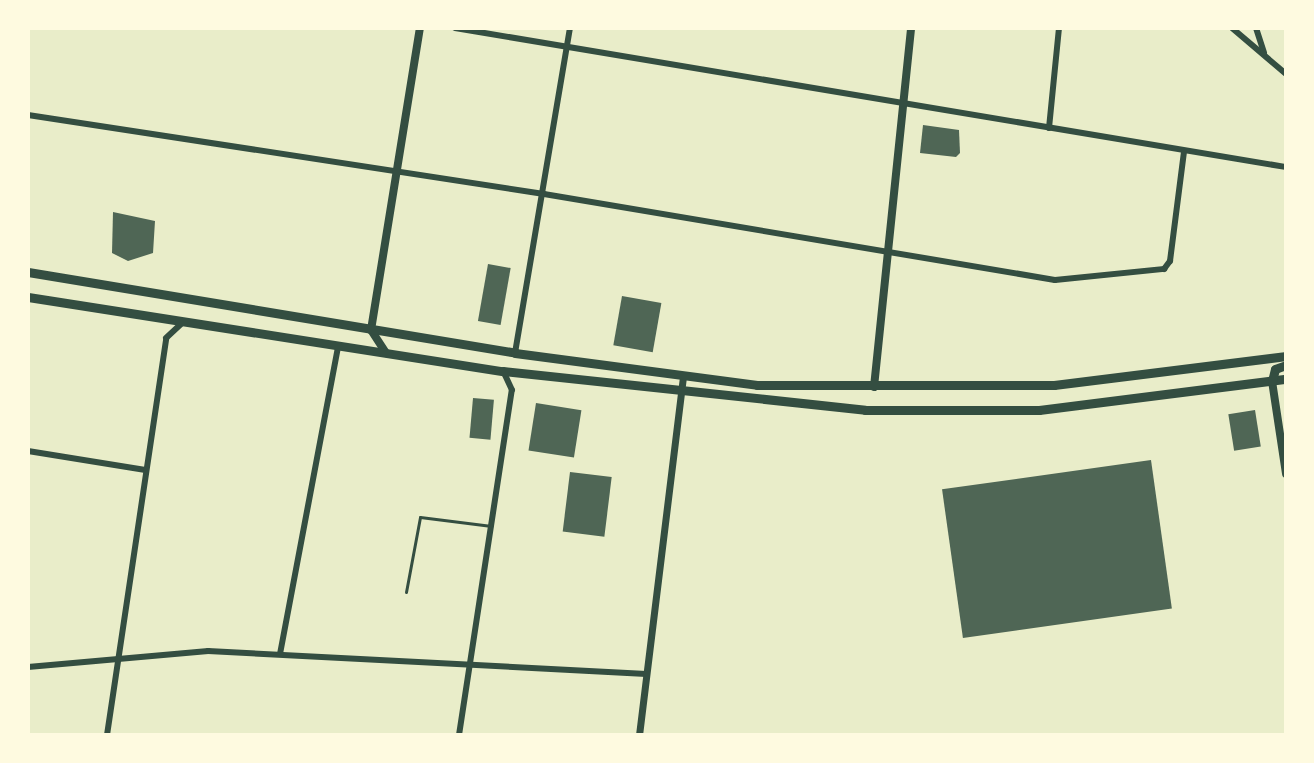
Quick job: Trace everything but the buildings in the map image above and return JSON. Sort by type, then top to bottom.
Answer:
[{"type":"main road","points":[[387,353],[371,330],[420,28]]},
{"type":"main road","points":[[874,387],[911,28]]},
{"type":"main road","points":[[28,272],[515,353],[757,385],[1054,385],[1286,356]]},
{"type":"main road","points":[[28,297],[503,371],[681,394],[950,413],[1039,410],[1286,379]]},
{"type":"main road","points":[[1286,365],[1275,369],[1272,381],[1286,474]]},
{"type":"street","points":[[455,28],[1286,167]]},
{"type":"street","points":[[515,353],[570,28]]},
{"type":"street","points":[[1049,128],[1059,28]]},
{"type":"street","points":[[1232,28],[1286,74]]},
{"type":"street","points":[[1256,28],[1265,57]]},
{"type":"street","points":[[28,115],[544,194],[1055,280],[1164,269],[1170,261],[1184,152]]},
{"type":"street","points":[[107,735],[166,338],[183,322]]},
{"type":"street","points":[[280,654],[338,346]]},
{"type":"street","points":[[459,735],[512,390],[503,371]]},
{"type":"street","points":[[639,735],[683,376]]},
{"type":"street","points":[[28,451],[145,470]]},
{"type":"street","points":[[28,667],[118,656],[280,654],[646,674]]},
{"type":"lane","points":[[406,592],[420,517],[491,526]]}]
